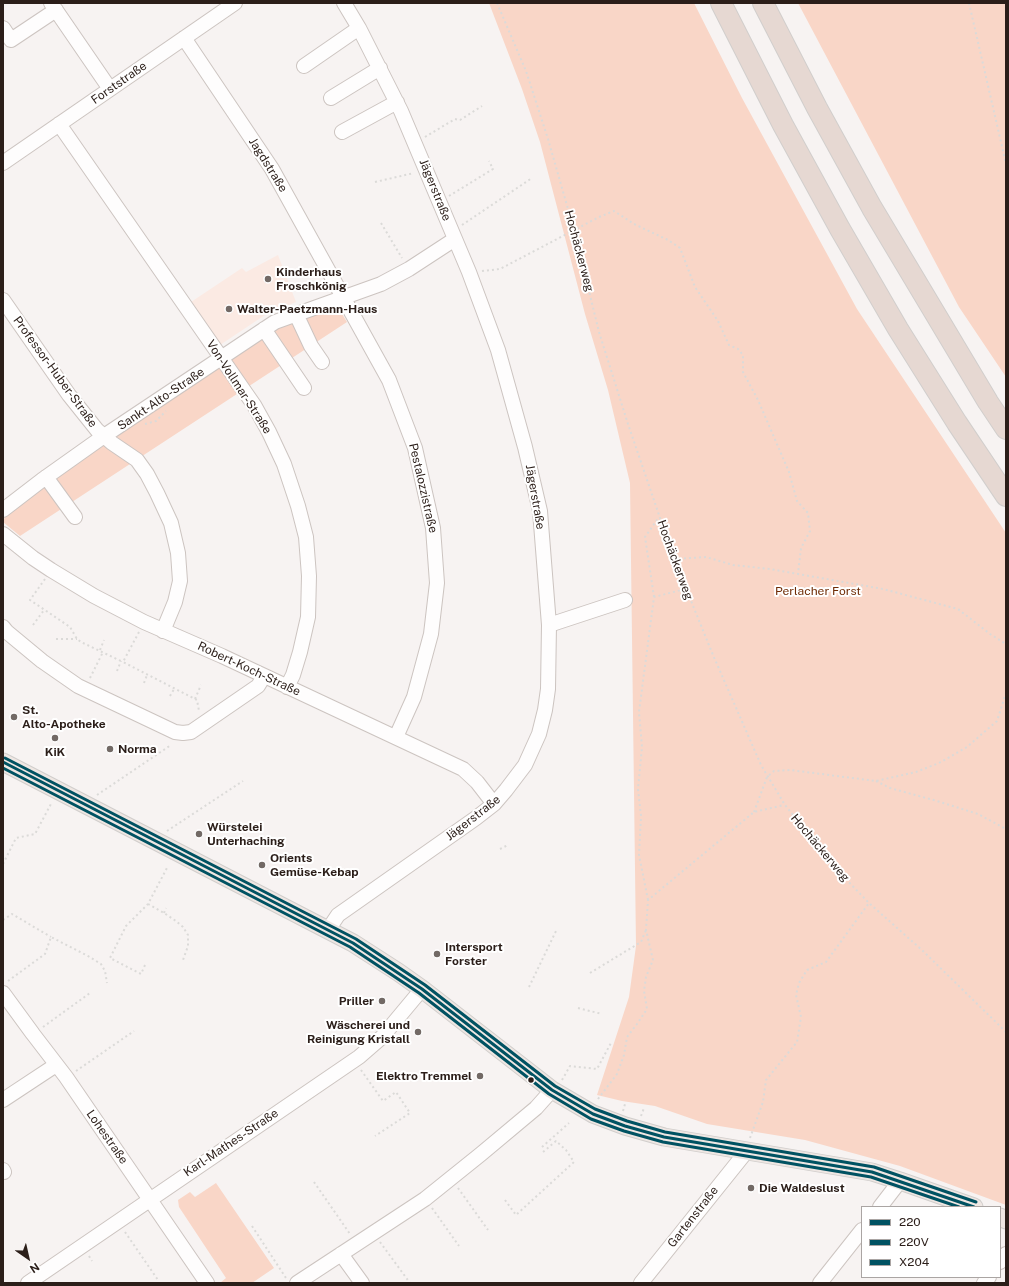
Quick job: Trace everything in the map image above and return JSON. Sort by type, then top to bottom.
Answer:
[{"type":"highway","points":[[721,3],[783,125],[840,229],[898,329],[957,423],[1006,496]]},
{"type":"highway","points":[[763,3],[817,108],[872,208],[980,388],[1006,428]]},
{"type":"main road","points":[[3,762],[328,930],[376,957],[557,1085],[594,1114],[625,1126],[664,1137],[872,1172],[900,1180],[971,1206]]},
{"type":"street","name":"Jägerstraße","points":[[328,930],[338,915],[494,804],[525,765],[539,734],[548,689],[548,625],[540,512],[525,447],[498,350],[469,272],[397,102],[359,28],[344,3]]},
{"type":"street","name":"Forststraße","points":[[3,163],[184,38],[228,5]]},
{"type":"street","points":[[3,28],[11,40],[53,7],[110,89]]},
{"type":"street","points":[[304,66],[359,28]]},
{"type":"street","name":"Jagdstraße","points":[[184,38],[272,169],[342,297]]},
{"type":"street","points":[[331,98],[380,68]]},
{"type":"street","points":[[342,132],[397,102]]},
{"type":"street","name":"Von-Vollmar-Straße","points":[[59,124],[254,405],[269,432],[286,471],[298,506],[306,538],[309,576],[308,617],[300,652],[293,675],[287,687]]},
{"type":"street","name":"Sankt-Alto-Straße","points":[[3,510],[46,477],[104,436],[274,322],[381,284],[409,269],[453,235]]},
{"type":"street","name":"Pestalozzistraße","points":[[342,297],[389,380],[415,448],[433,528],[437,583],[431,634],[414,697],[396,737]]},
{"type":"street","name":"Professor-Huber-Straße","points":[[3,300],[96,430],[136,460],[147,474],[157,493],[170,523],[178,553],[180,581],[175,602],[163,631]]},
{"type":"street","points":[[296,314],[311,346],[322,362]]},
{"type":"street","points":[[264,329],[304,388]]},
{"type":"street","points":[[46,477],[75,517]]},
{"type":"street","name":"Robert-Koch-Straße","points":[[3,534],[32,558],[51,570],[94,596],[144,622],[222,656],[463,769],[477,782],[494,804]]},
{"type":"street","points":[[548,625],[625,600]]},
{"type":"street","points":[[3,627],[42,661],[78,686],[175,732],[191,732],[258,686],[264,676]]},
{"type":"street","name":"Karl-Mathes-Straße","points":[[28,1283],[354,1060],[382,1037],[422,989]]},
{"type":"street","name":"Lohestraße","points":[[3,994],[66,1077],[207,1283]]},
{"type":"street","points":[[3,1100],[56,1065]]},
{"type":"street","points":[[297,1283],[425,1199],[536,1108],[557,1085]]},
{"type":"street","name":"Gartenstraße","points":[[641,1283],[746,1152]]},
{"type":"street","points":[[881,1206],[900,1180]]},
{"type":"street","points":[[820,1283],[861,1231]]},
{"type":"street","points":[[342,1254],[362,1283]]},
{"type":"path","name":"Hochäckerweg","points":[[497,3],[526,72],[548,139],[574,230],[599,332],[628,424],[674,559],[685,589],[767,776],[785,805],[820,851],[840,873],[869,903],[923,951],[1006,1032]]},
{"type":"path","points":[[969,3],[1006,164]]},
{"type":"path","points":[[415,143],[455,119],[460,120],[482,106]]},
{"type":"path","points":[[440,202],[493,169],[489,161]]},
{"type":"path","points":[[375,182],[427,170]]},
{"type":"path","points":[[453,235],[532,178]]},
{"type":"path","points":[[469,272],[500,269],[599,217],[614,211],[634,224],[668,240],[680,248],[695,287],[718,320],[729,345],[738,349],[743,355],[743,372],[758,400],[789,472],[796,501],[808,513],[810,531],[802,548],[798,574]]},
{"type":"path","points":[[381,223],[409,269]]},
{"type":"path","points":[[598,1099],[617,1074],[624,1055],[627,1037],[647,1009],[644,991],[646,977],[653,960],[646,930],[648,900],[639,855],[641,816],[638,789],[642,747],[639,712],[654,597],[645,536],[659,516]]},
{"type":"path","points":[[674,559],[706,557],[733,565],[770,568],[883,589],[958,609],[990,634],[1006,644]]},
{"type":"path","points":[[51,570],[30,600],[70,627],[77,639]]},
{"type":"path","points":[[654,597],[685,589]]},
{"type":"path","points":[[33,625],[44,610]]},
{"type":"path","points":[[117,671],[144,622]]},
{"type":"path","points":[[56,639],[77,639],[197,700],[200,714],[204,723]]},
{"type":"path","points":[[69,680],[73,673],[78,673],[90,678],[104,640]]},
{"type":"path","points":[[144,683],[147,675]]},
{"type":"path","points":[[195,699],[202,685]]},
{"type":"path","points":[[170,696],[174,688]]},
{"type":"path","points":[[876,781],[916,772],[939,763],[967,747],[997,721],[1006,694]]},
{"type":"path","points":[[90,807],[98,794],[172,744]]},
{"type":"path","points":[[754,812],[767,776],[774,771],[790,770],[876,781],[890,788],[978,814],[1006,829]]},
{"type":"path","points":[[166,832],[243,781]]},
{"type":"path","points":[[3,864],[16,838],[35,834],[59,791]]},
{"type":"path","points":[[648,900],[754,812],[785,805]]},
{"type":"path","points":[[500,849],[508,845]]},
{"type":"path","points":[[145,965],[140,974],[110,958],[126,926],[148,904],[168,866]]},
{"type":"path","points":[[752,1134],[763,1102],[766,1080],[797,1042],[801,1017],[796,995],[799,983],[807,970],[826,962],[869,903]]},
{"type":"path","points":[[148,904],[176,921],[188,935],[188,946],[183,960]]},
{"type":"path","points":[[164,913],[166,908]]},
{"type":"path","points":[[3,920],[12,914],[51,937],[88,956],[101,964],[105,971],[107,983]]},
{"type":"path","points":[[590,973],[641,942],[646,930]]},
{"type":"path","points":[[529,987],[556,931]]},
{"type":"path","points":[[3,985],[45,954],[51,937]]},
{"type":"path","points":[[33,1034],[90,993]]},
{"type":"path","points":[[578,1008],[602,1014]]},
{"type":"path","points":[[66,1077],[134,1031]]},
{"type":"path","points":[[557,1085],[570,1066],[597,1069],[612,1041]]},
{"type":"path","points":[[354,1060],[382,1101],[396,1092],[410,1113],[375,1136]]},
{"type":"path","points":[[623,1111],[625,1104]]},
{"type":"path","points":[[641,1116],[644,1108]]},
{"type":"path","points":[[542,1146],[569,1123]]},
{"type":"path","points":[[505,1200],[516,1215],[574,1162],[566,1150],[556,1141],[543,1152]]},
{"type":"path","points":[[451,1178],[488,1230]]},
{"type":"path","points":[[314,1182],[356,1244]]},
{"type":"path","points":[[425,1199],[459,1246]]},
{"type":"path","points":[[118,1222],[158,1280]]},
{"type":"path","points":[[252,1226],[289,1283]]},
{"type":"path","points":[[374,1232],[410,1283]]},
{"type":"shaded area","name":"Walter-Paetzmann-Haus","points":[[278,255],[296,302],[265,315],[220,345],[191,302],[242,268],[246,272]]},
{"type":"green space","name":"Perlacher Forst","points":[[489,3],[694,3],[742,98],[857,309],[1006,533],[1006,1205],[900,1166],[805,1140],[707,1124],[655,1106],[622,1101],[597,1095],[629,997],[636,946],[630,483],[608,390],[585,314],[540,142],[522,89]]},
{"type":"green space","points":[[798,3],[1006,3],[1006,377],[959,307]]},
{"type":"green space","points":[[337,306],[347,322],[20,536],[3,522],[5,517],[31,495],[277,327]]},
{"type":"green space","points":[[216,1183],[274,1268],[252,1283],[220,1283],[226,1278],[179,1207],[178,1200],[190,1192],[195,1197]]},
{"type":"transit line","name":"X204","points":[[5,758],[356,939],[425,985],[555,1086],[595,1109],[627,1121],[665,1132],[874,1167],[976,1202]]},
{"type":"transit line","name":"220","points":[[3,762],[353,943],[422,989],[552,1090],[593,1114],[625,1126],[664,1137],[872,1172],[971,1206]]},
{"type":"transit line","name":"220V","points":[[3,768],[350,947],[419,993],[549,1094],[591,1119],[624,1131],[663,1142],[871,1177],[956,1206]]},
{"type":"place","name":"Kinderhaus Froschkönig","points":[[268,279]]},
{"type":"place","name":"Walter-Paetzmann-Haus","points":[[229,309]]},
{"type":"place","name":"St. Alto-Apotheke","points":[[14,717]]},
{"type":"place","name":"KiK","points":[[55,738]]},
{"type":"place","name":"Norma","points":[[110,749]]},
{"type":"place","name":"Würstelei Unterhaching","points":[[199,834]]},
{"type":"place","name":"Orients Gemüse-Kebap","points":[[262,865]]},
{"type":"place","name":"Intersport Forster","points":[[437,954]]},
{"type":"place","name":"Priller","points":[[382,1001]]},
{"type":"place","name":"Wäscherei und Reinigung Kristall","points":[[418,1032]]},
{"type":"place","name":"Elektro Tremmel","points":[[480,1076]]},
{"type":"place","name":"Die Waldeslust","points":[[751,1188]]}]
